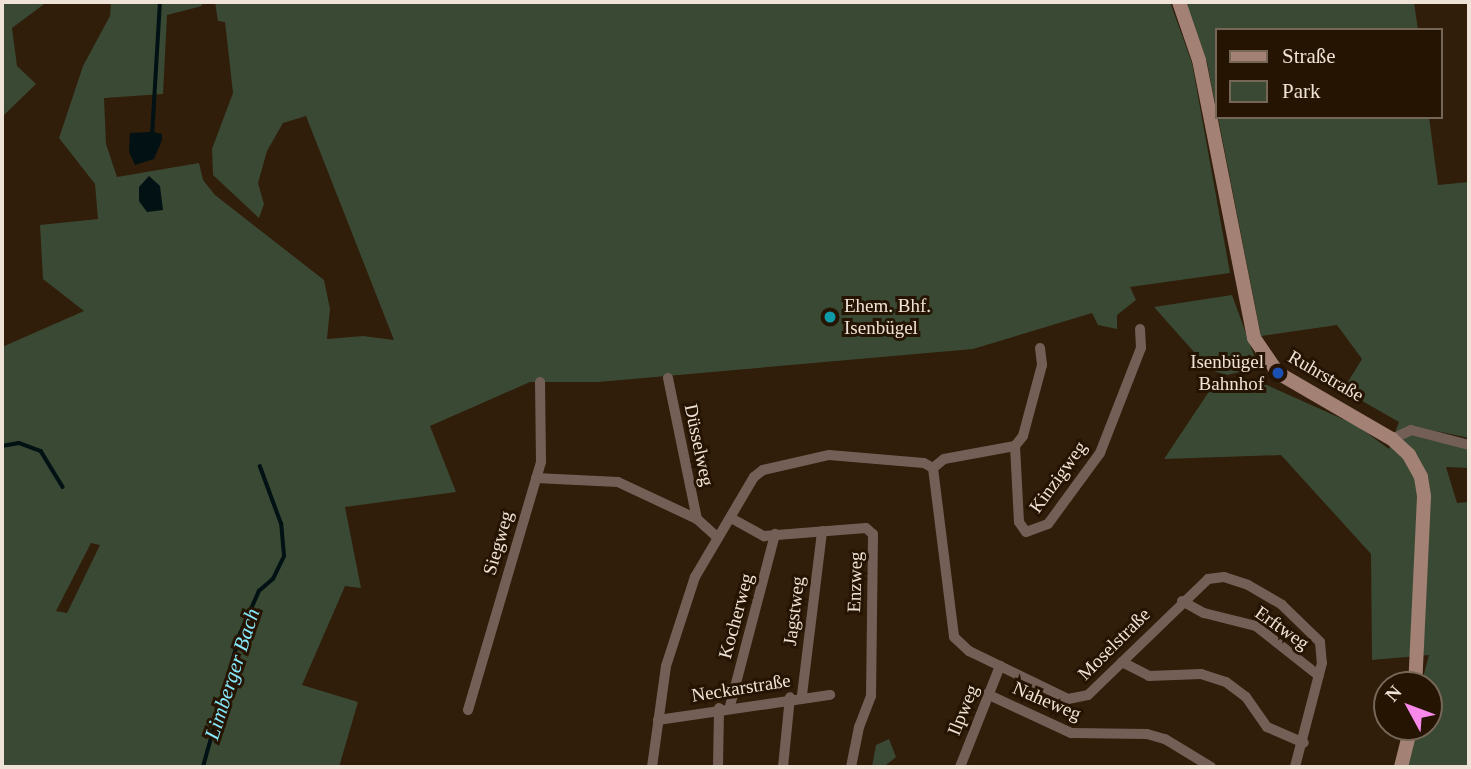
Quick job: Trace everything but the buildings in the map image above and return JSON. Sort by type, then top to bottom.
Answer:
[{"type":"main road","name":"Ruhrstraße","points":[[1179,2],[1199,60],[1254,338],[1269,364],[1293,384],[1392,439],[1409,454],[1421,477],[1424,497],[1416,671]]},
{"type":"main road","points":[[1401,767],[1408,741]]},
{"type":"street","name":"Kinzigweg","points":[[1040,348],[1042,365],[1023,436],[1015,446],[1019,522],[1027,532],[1040,531],[1100,453],[1141,348],[1140,329]]},
{"type":"street","name":"Düsselweg","points":[[668,379],[697,519]]},
{"type":"street","name":"Siegweg","points":[[468,710],[541,461],[540,383]]},
{"type":"street","points":[[1392,439],[1410,430],[1469,445]]},
{"type":"street","points":[[652,767],[673,636],[695,577],[763,470],[829,455],[924,463],[933,468],[944,459],[1015,446]]},
{"type":"street","name":"Moselstraße","points":[[933,468],[954,637],[969,651],[1068,699],[1088,695],[1182,601],[1208,579],[1224,577],[1248,585],[1282,605],[1320,642],[1319,676],[1296,767]]},
{"type":"street","points":[[536,478],[618,482],[697,519],[718,538]]},
{"type":"street","name":"Enzweg","points":[[731,517],[764,536],[866,528],[873,534],[871,696],[859,727],[851,767]]},
{"type":"street","name":"Jagstweg","points":[[802,695],[821,531]]},
{"type":"street","name":"Kocherweg","points":[[718,767],[724,707],[775,534]]},
{"type":"street","name":"Erftweg","points":[[1182,601],[1204,613],[1256,626],[1319,676]]},
{"type":"street","points":[[1122,662],[1149,676],[1201,674],[1226,682],[1239,690],[1267,727],[1304,743]]},
{"type":"street","name":"Ilpweg","points":[[960,767],[1000,666]]},
{"type":"street","name":"Naheweg","points":[[987,694],[1071,733],[1147,734],[1165,739],[1211,767]]},
{"type":"street","name":"Neckarstraße","points":[[658,720],[802,695],[830,695]]},
{"type":"street","points":[[783,767],[790,697]]},
{"type":"green space","points":[[2,2],[47,2],[12,28],[17,66],[36,84],[2,117]]},
{"type":"green space","points":[[111,2],[201,2],[202,6],[167,15],[163,94],[104,98],[106,144],[117,177],[199,163],[203,180],[215,195],[324,280],[330,309],[327,339],[363,336],[394,340],[306,116],[283,123],[267,151],[258,183],[264,204],[259,218],[213,175],[212,149],[233,93],[225,22],[218,21],[215,2],[1170,2],[1192,63],[1230,273],[1130,287],[1136,300],[1117,315],[1117,329],[1098,325],[1092,313],[973,349],[598,382],[530,382],[430,426],[456,492],[345,507],[361,588],[345,586],[302,685],[358,702],[339,767],[2,767],[2,347],[84,311],[43,279],[40,225],[98,219],[95,184],[59,138],[83,66],[110,16]],"holes":[[[91,543],[100,545],[67,613],[56,611]]]},
{"type":"green space","points":[[1185,2],[1414,2],[1418,28],[1216,28],[1216,109],[1207,62]]},
{"type":"green space","points":[[1218,119],[1429,119],[1438,185],[1469,182],[1469,438],[1432,430],[1469,440],[1469,468],[1446,467],[1457,503],[1469,502],[1469,767],[1401,767],[1408,741],[1443,741],[1443,671],[1425,671],[1429,655],[1372,660],[1371,554],[1281,455],[1164,459],[1210,390],[1258,381],[1356,425],[1389,449],[1399,422],[1343,390],[1362,359],[1337,325],[1261,336]]},
{"type":"green space","points":[[1232,295],[1256,361],[1247,370],[1227,375],[1210,370],[1154,307]]},
{"type":"green space","points":[[889,739],[896,757],[886,765],[904,767],[872,767],[876,745]]},
{"type":"shaded area","points":[[130,133],[162,134],[154,159],[135,165],[129,152]]},
{"type":"shaded area","points":[[149,176],[160,186],[163,210],[147,212],[139,201],[139,187]]},
{"type":"waterway","name":"Limberger Bach","points":[[152,136],[160,2]]},
{"type":"waterway","points":[[2,446],[19,443],[41,451],[63,487]]},
{"type":"waterway","name":"Limberger Bach","points":[[203,767],[240,634],[259,591],[273,579],[284,556],[281,524],[260,467]]},
{"type":"place","name":"Ehem. Bhf. Isenbügel","points":[[830,317]]},
{"type":"place","name":"Isenbügel Bahnhof","points":[[1278,373]]}]
